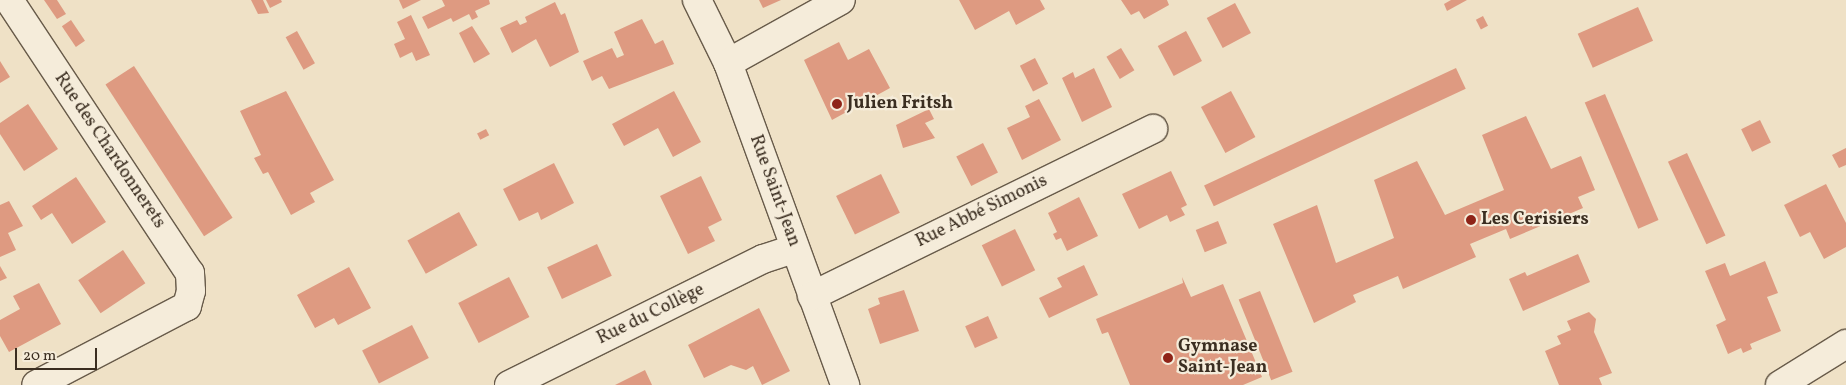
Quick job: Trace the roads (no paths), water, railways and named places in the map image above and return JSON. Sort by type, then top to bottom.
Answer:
[{"type":"street","name":"Rue des Chardonnerets","points":[[9,0],[190,273],[187,306],[36,385]]},
{"type":"street","name":"Rue Saint-Jean","points":[[697,0],[728,63],[845,385]]},
{"type":"street","points":[[728,63],[841,0]]},
{"type":"street","name":"Rue Abbé Simonis","points":[[812,296],[1153,129]]},
{"type":"street","name":"Rue du Collège","points":[[509,385],[763,259],[794,248]]},
{"type":"street","points":[[1780,385],[1846,344]]},
{"type":"place","name":"Julien Fritsh","points":[[837,104]]},
{"type":"place","name":"Les Cerisiers","points":[[1471,220]]},
{"type":"place","name":"Gymnase Saint-Jean","points":[[1168,358]]}]
